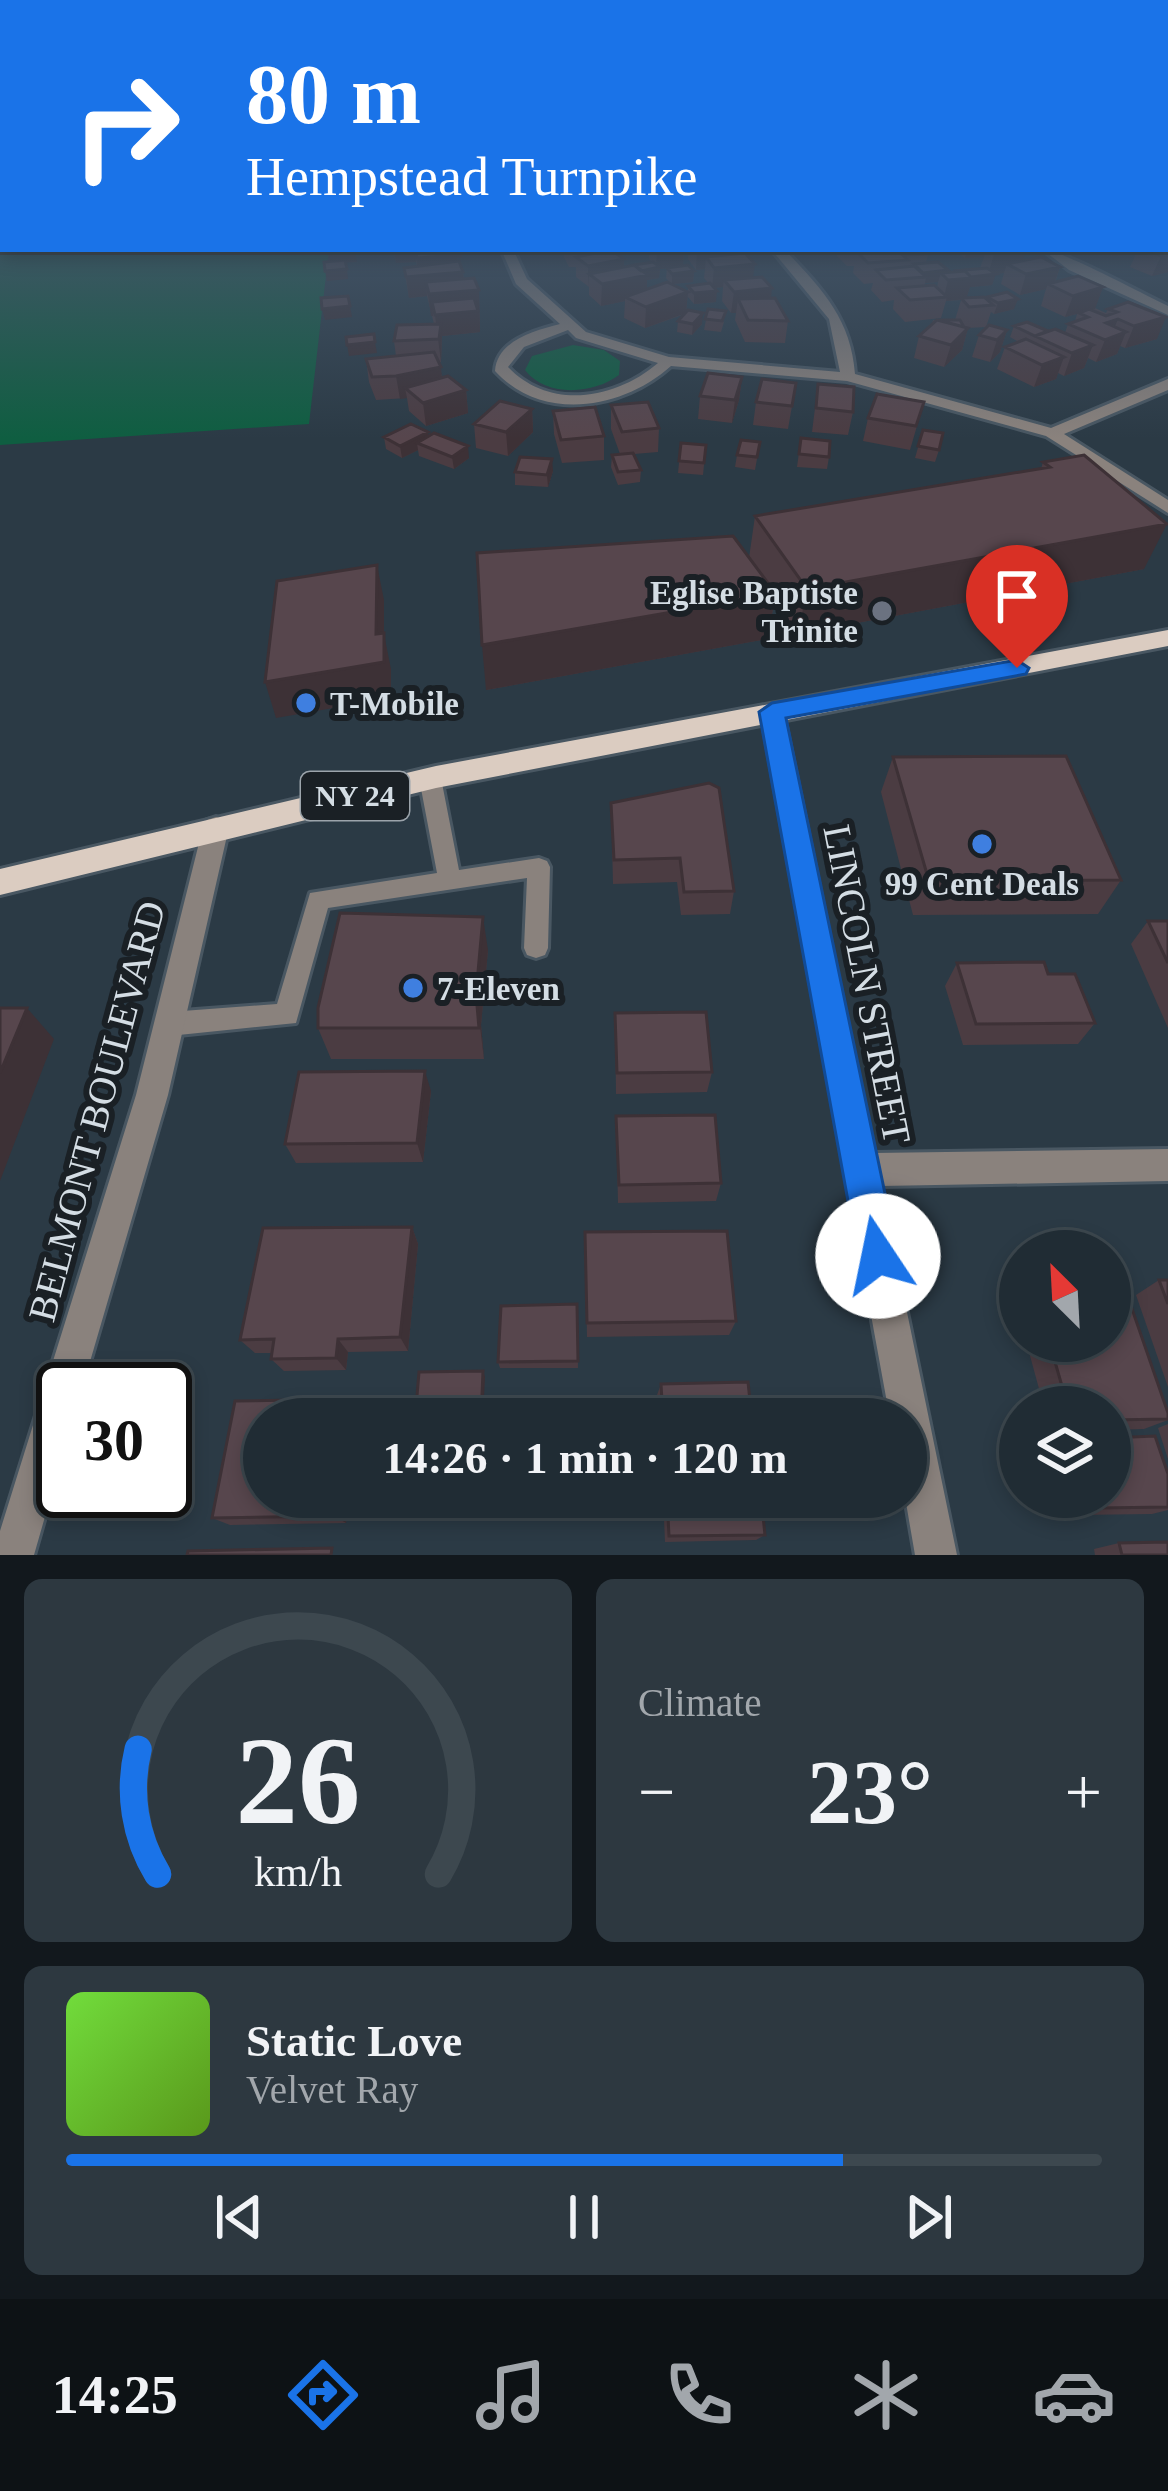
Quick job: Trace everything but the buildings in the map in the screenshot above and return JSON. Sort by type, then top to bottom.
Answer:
[{"type":"main road","name":"NY 24","points":[[0,882],[430,778],[1168,638]]},
{"type":"street","points":[[534,294],[568,326],[610,346],[668,361],[848,377],[1052,433],[1168,508]]},
{"type":"street","points":[[818,294],[841,319],[848,345],[848,377]]},
{"type":"street","points":[[1130,294],[1168,310]]},
{"type":"street","points":[[568,326],[507,352],[500,368],[506,377],[529,391],[587,400],[628,391],[668,361]]},
{"type":"street","points":[[1052,433],[1168,384]]},
{"type":"street","name":"LINCOLN STREET","points":[[772,712],[937,1555]]},
{"type":"street","name":"BELMONT BOULEVARD","points":[[13,1555],[152,1095],[216,827]]},
{"type":"street","points":[[861,1170],[1168,1165]]},
{"type":"lane","points":[[430,778],[450,881]]},
{"type":"lane","points":[[169,1024],[287,1015],[318,900],[539,868],[536,948]]},
{"type":"green space","points":[[0,294],[324,294],[309,424],[0,445]]},
{"type":"green space","points":[[573,345],[604,350],[620,361],[619,375],[597,386],[570,390],[545,385],[525,370],[532,356]]},
{"type":"place","name":"Eglise Baptiste Trinite","points":[[882,611]]},
{"type":"place","name":"T-Mobile","points":[[306,703]]},
{"type":"place","name":"99 Cent Deals","points":[[982,844]]},
{"type":"place","name":"7-Eleven","points":[[413,988]]},
{"type":"route","points":[[878,1256],[772,712],[1017,668]]}]
